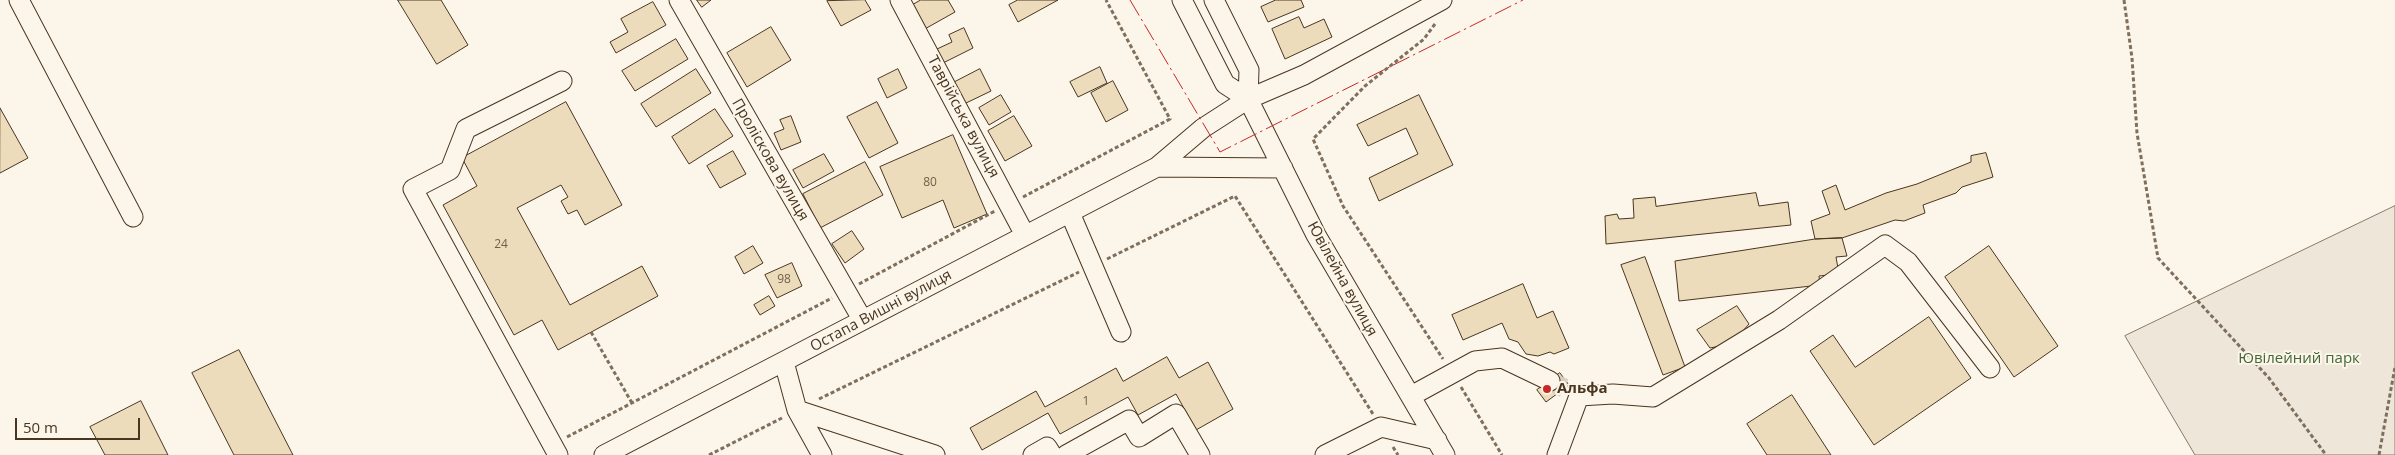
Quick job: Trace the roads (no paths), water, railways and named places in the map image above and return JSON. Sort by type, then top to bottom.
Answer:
[{"type":"street","points":[[19,0],[133,217]]},
{"type":"street","name":"Проліскова вулиця","points":[[678,0],[862,319]]},
{"type":"street","name":"Таврійська вулиця","points":[[900,0],[1025,235]]},
{"type":"street","points":[[1182,0],[1225,84],[1248,99]]},
{"type":"street","points":[[1214,0],[1249,70],[1248,99]]},
{"type":"street","points":[[1248,99],[1304,75],[1442,0]]},
{"type":"street","points":[[555,450],[412,188],[450,170],[466,129],[562,81]]},
{"type":"street","name":"Остапа Вишні вулиця","points":[[604,455],[1157,167],[1203,128],[1248,99]]},
{"type":"street","name":"Ювілейна вулиця","points":[[1248,99],[1346,288],[1441,447]]},
{"type":"street","points":[[1157,167],[1283,168]]},
{"type":"street","points":[[1070,213],[1121,332]]},
{"type":"street","points":[[1410,396],[1474,361],[1502,358],[1564,388],[1653,397],[1779,320],[1885,245],[1908,262],[1990,368]]},
{"type":"street","points":[[784,362],[797,410],[822,455]]},
{"type":"street","points":[[1557,455],[1564,388]]},
{"type":"street","points":[[797,410],[935,455]]},
{"type":"street","points":[[1066,455],[1130,420],[1139,437],[1176,414],[1200,455]]},
{"type":"street","points":[[1325,455],[1381,427],[1441,447]]},
{"type":"street","points":[[1032,455],[1047,447],[1052,455]]},
{"type":"tunnel","points":[[1550,381],[1564,388]]},
{"type":"place","name":"Альфа","points":[[1547,389]]},
{"type":"park label","name":"Ювілейний парк","points":[[2299,359]]}]
